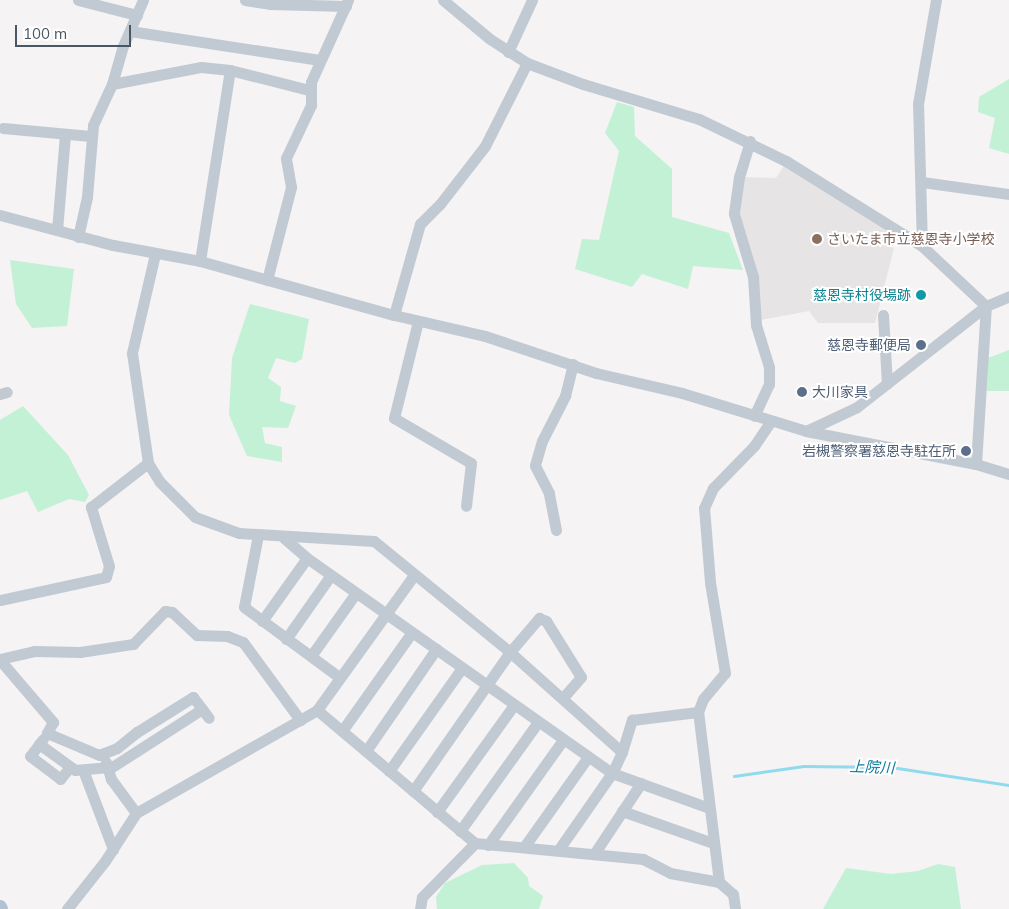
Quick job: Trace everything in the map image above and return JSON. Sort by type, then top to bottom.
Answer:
[{"type":"street","points":[[78,0],[137,15]]},
{"type":"street","points":[[78,237],[88,188],[92,124],[112,84],[143,0]]},
{"type":"street","points":[[244,0],[270,4],[347,3],[320,60],[310,90],[311,105],[286,158],[291,187],[267,280]]},
{"type":"street","points":[[443,0],[508,52],[527,63],[583,84],[699,119],[750,141],[922,246],[986,306]]},
{"type":"street","points":[[508,52],[532,0]]},
{"type":"street","points":[[922,246],[922,182],[917,132],[920,82],[936,0]]},
{"type":"street","points":[[130,31],[320,60]]},
{"type":"street","points":[[394,315],[420,224],[440,204],[485,146],[527,63]]},
{"type":"street","points":[[112,84],[185,68],[230,70],[310,90]]},
{"type":"street","points":[[200,262],[230,70]]},
{"type":"street","points":[[3,128],[91,136]]},
{"type":"street","points":[[57,230],[65,135]]},
{"type":"street","points":[[750,141],[739,177],[734,214],[753,277],[756,325],[769,366],[769,384],[754,416]]},
{"type":"street","points":[[922,182],[1009,194]]},
{"type":"street","points":[[0,215],[78,237],[200,262],[394,315],[485,336],[573,364],[806,431],[976,464],[1009,474]]},
{"type":"street","points":[[156,254],[132,353],[148,463],[160,482],[195,517],[231,531],[284,538],[374,541],[510,652],[622,752]]},
{"type":"street","points":[[806,431],[857,407],[986,306],[1009,296]]},
{"type":"street","points":[[976,464],[986,306]]},
{"type":"street","points":[[883,315],[887,384]]},
{"type":"street","points":[[418,321],[394,418],[471,463],[466,506]]},
{"type":"street","points":[[556,530],[549,493],[534,465],[542,441],[565,396],[573,364]]},
{"type":"street","points":[[720,882],[708,808],[698,712],[702,699],[725,673],[710,582],[704,508],[713,488],[754,446],[771,421]]},
{"type":"street","points":[[0,600],[106,577],[108,557],[92,507],[148,463]]},
{"type":"street","points":[[258,535],[244,607],[339,677]]},
{"type":"street","points":[[284,538],[307,558],[612,773],[708,808]]},
{"type":"street","points":[[262,621],[307,558]]},
{"type":"street","points":[[286,639],[331,575]]},
{"type":"street","points":[[67,909],[113,849],[136,813],[317,710],[414,575]]},
{"type":"street","points":[[311,656],[356,592]]},
{"type":"street","points":[[48,733],[82,750],[104,755],[193,697],[206,713],[108,767],[82,770],[70,767],[60,780],[30,756],[48,733],[53,722],[0,660],[34,651],[80,652],[133,644],[165,611],[172,612],[197,635],[227,636],[243,642],[300,720]]},
{"type":"street","points":[[413,791],[510,652],[536,620],[542,618],[546,621],[582,677],[563,698]]},
{"type":"street","points":[[342,731],[412,632]]},
{"type":"street","points":[[366,751],[436,650]]},
{"type":"street","points":[[388,771],[462,668]]},
{"type":"street","points":[[437,812],[514,705]]},
{"type":"street","points":[[317,710],[475,843],[559,849],[643,859],[670,873],[720,882],[733,894],[735,909]]},
{"type":"street","points":[[559,849],[612,773],[622,752],[632,720],[698,712]]},
{"type":"street","points":[[460,831],[538,722]]},
{"type":"street","points":[[488,845],[563,740]]},
{"type":"street","points":[[104,755],[111,779],[136,813]]},
{"type":"street","points":[[524,847],[588,757]]},
{"type":"street","points":[[82,770],[113,849]]},
{"type":"street","points":[[594,854],[641,783]]},
{"type":"street","points":[[622,811],[713,843]]},
{"type":"street","points":[[420,909],[422,897],[475,843]]},
{"type":"shaded area","name":"さいたま市立慈恩寺小学校","points":[[785,164],[893,231],[889,246],[894,248],[875,323],[818,323],[809,311],[760,320],[737,214],[742,177],[776,178]]},
{"type":"green space","points":[[1009,79],[1009,154],[989,148],[995,118],[978,112],[979,97]]},
{"type":"green space","points":[[617,102],[634,107],[635,136],[672,169],[672,217],[729,233],[743,270],[693,266],[688,289],[642,274],[632,287],[575,269],[582,239],[599,240],[619,151],[605,133]]},
{"type":"green space","points":[[10,260],[74,269],[67,326],[32,328],[16,304]]},
{"type":"green space","points":[[250,304],[309,319],[302,359],[295,363],[276,358],[268,378],[281,387],[280,401],[296,406],[288,428],[262,427],[265,443],[282,447],[282,462],[247,456],[229,415],[232,358]]},
{"type":"green space","points":[[1009,350],[1009,391],[987,391],[988,358]]},
{"type":"green space","points":[[23,406],[68,455],[89,495],[85,502],[69,499],[38,512],[27,491],[0,500],[0,420]]},
{"type":"green space","points":[[514,863],[528,878],[529,886],[543,896],[539,909],[437,909],[436,897],[445,883],[482,865]]},
{"type":"green space","points":[[938,864],[955,867],[961,909],[823,909],[846,868],[891,874],[918,871]]},
{"type":"waterway","name":"上院川","points":[[734,776],[803,766],[891,767],[1009,785]]},
{"type":"place","name":"さいたま市立慈恩寺小学校","points":[[817,239]]},
{"type":"place","name":"慈恩寺村役場跡","points":[[921,295]]},
{"type":"place","name":"慈恩寺郵便局","points":[[921,345]]},
{"type":"place","name":"大川家具","points":[[802,392]]},
{"type":"place","name":"岩槻警察署慈恩寺駐在所","points":[[966,451]]}]
